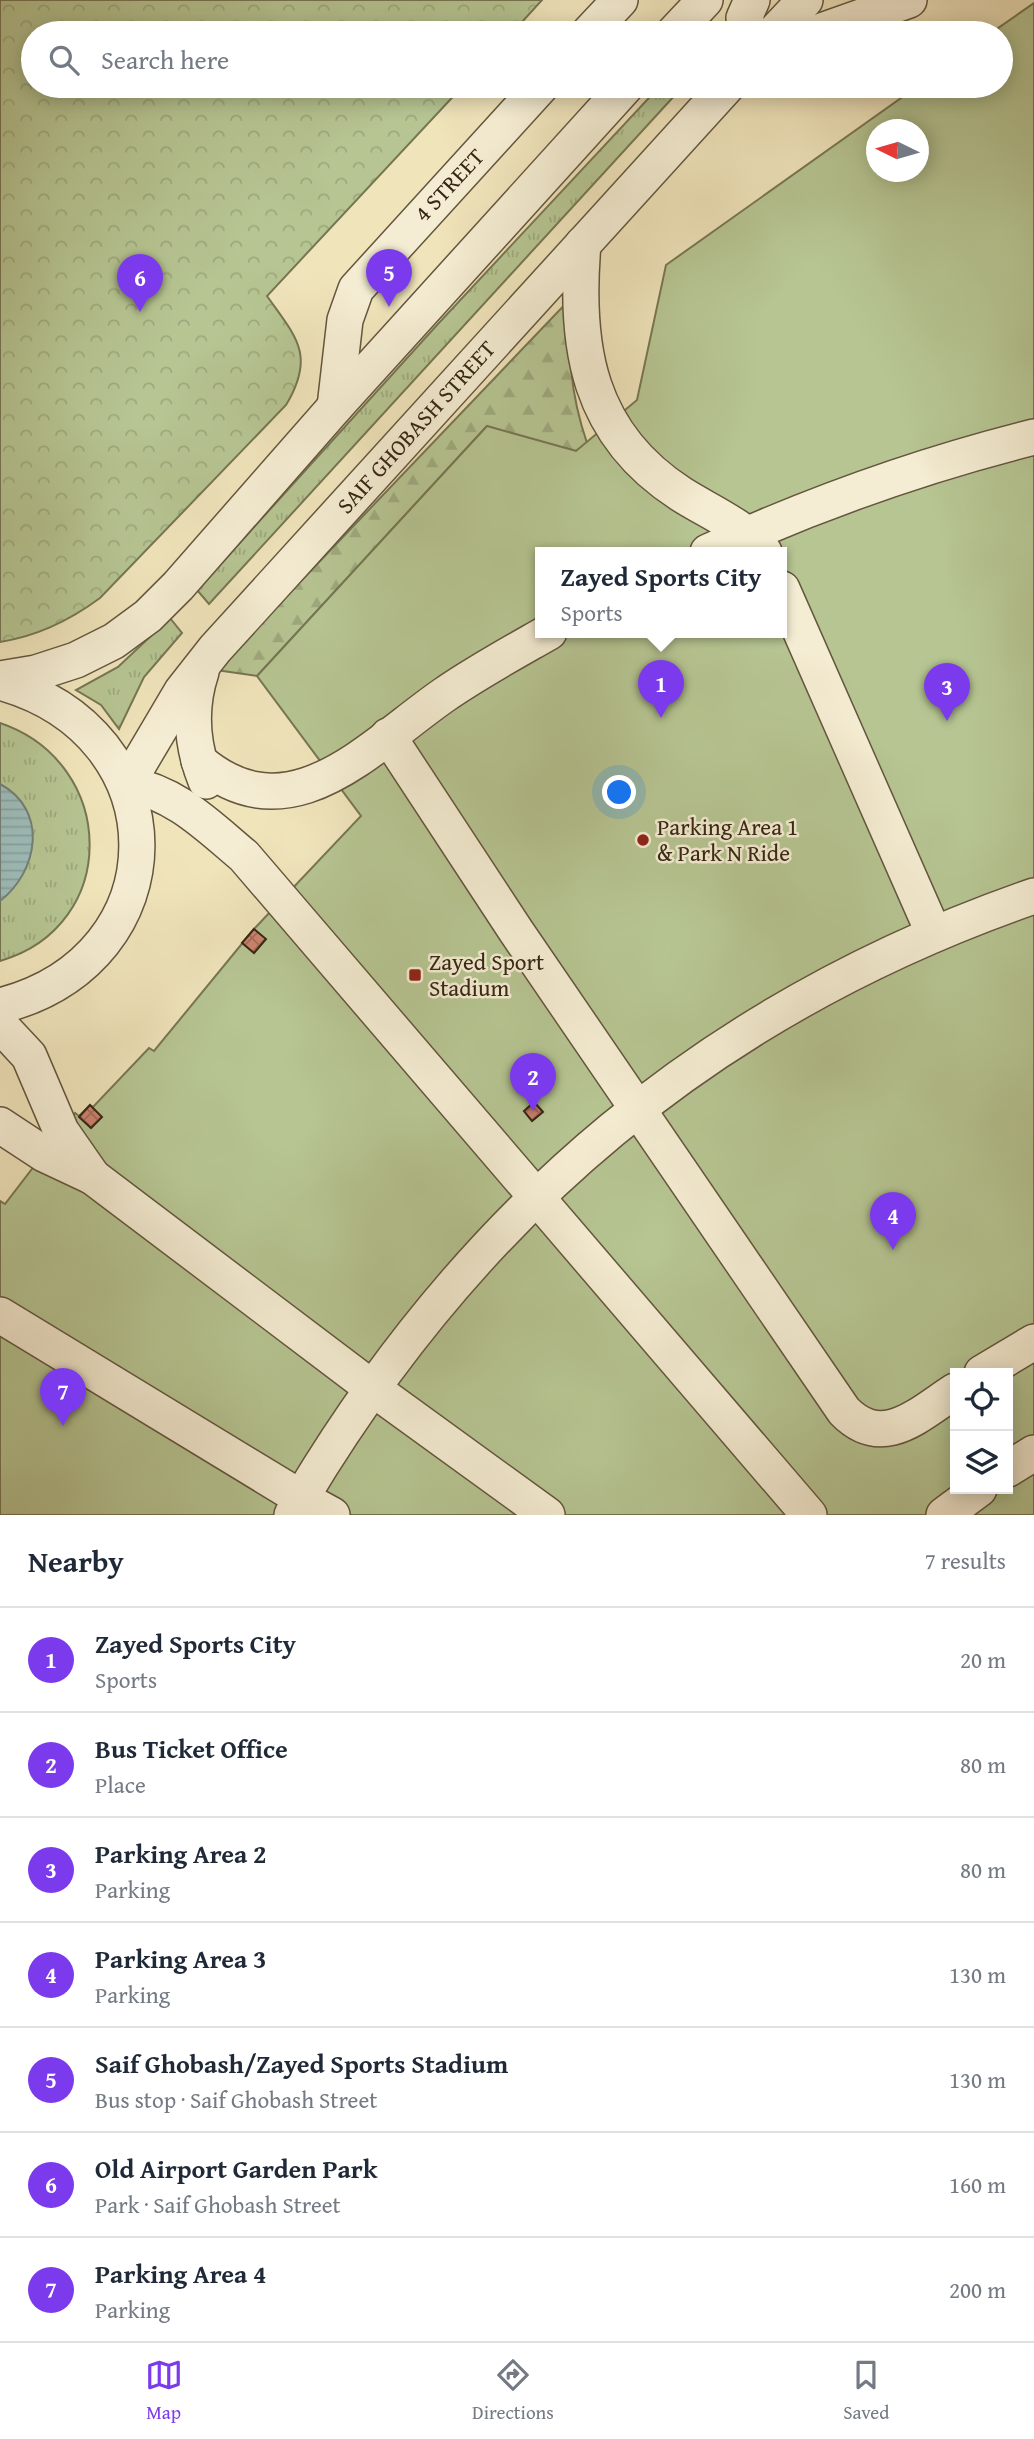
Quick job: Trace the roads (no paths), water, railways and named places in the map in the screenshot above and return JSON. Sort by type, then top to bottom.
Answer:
[{"type":"street","points":[[600,21],[620,0]]},
{"type":"street","points":[[685,21],[705,0]]},
{"type":"street","points":[[745,21],[744,18],[752,0]]},
{"type":"street","points":[[785,21],[805,0]]},
{"type":"street","points":[[850,21],[909,0]]},
{"type":"street","name":"4 STREET","points":[[335,407],[345,320],[356,289],[530,98]]},
{"type":"street","points":[[0,680],[36,673],[76,660],[114,641],[148,616],[178,586],[335,407],[615,98]]},
{"type":"street","name":"SAIF GHOBASH STREET","points":[[127,784],[182,691],[204,662],[716,98]]},
{"type":"street","points":[[583,244],[580,326],[597,398],[625,444],[642,463],[682,495],[728,521],[755,543]]},
{"type":"street","points":[[734,547],[755,543],[886,480],[1034,437]]},
{"type":"street","points":[[787,601],[934,934]]},
{"type":"street","points":[[199,761],[212,772],[243,788],[277,792],[294,790],[332,776],[446,694],[539,638]]},
{"type":"street","points":[[204,662],[194,701],[195,741],[199,761],[205,779],[244,856]]},
{"type":"street","points":[[0,680],[46,698],[69,713],[108,752],[127,784],[135,812],[137,841],[135,871],[114,926],[97,949],[61,981],[26,999],[0,1006]]},
{"type":"street","points":[[388,736],[637,1108],[852,1420],[874,1430],[898,1427],[950,1394]]},
{"type":"street","points":[[127,784],[155,791],[181,804],[244,856],[534,1198],[809,1515]]},
{"type":"street","points":[[296,1506],[336,1439],[446,1293],[534,1198],[637,1108],[754,1025],[827,984],[934,934],[1034,896]]},
{"type":"street","points":[[0,1025],[29,1056],[61,1131],[93,1177]]},
{"type":"street","points":[[0,1125],[44,1154],[93,1177],[372,1388],[547,1515]]},
{"type":"street","points":[[0,1315],[296,1506],[332,1515]]},
{"type":"street","points":[[990,1368],[1034,1342]]},
{"type":"street","points":[[1013,1466],[1034,1453]]},
{"type":"street","points":[[944,1515],[972,1494]]},
{"type":"water","points":[[0,784],[16,795],[26,809],[32,825],[33,841],[23,874],[13,889],[0,901]]},
{"type":"place","name":"Saif Ghobash/Zayed Sports Stadium","points":[[389,307]]},
{"type":"place","name":"Old Airport Garden Park","points":[[140,312]]},
{"type":"place","name":"Zayed Sports City","points":[[661,718]]},
{"type":"place","name":"Parking Area 2","points":[[947,721]]},
{"type":"place","name":"Parking Area 1 & Park N Ride","points":[[643,840]]},
{"type":"place","name":"Zayed Sport Stadium","points":[[415,975]]},
{"type":"place","name":"Bus Ticket Office","points":[[533,1111]]},
{"type":"place","name":"Parking Area 3","points":[[893,1250]]},
{"type":"place","name":"Parking Area 4","points":[[63,1426]]}]
